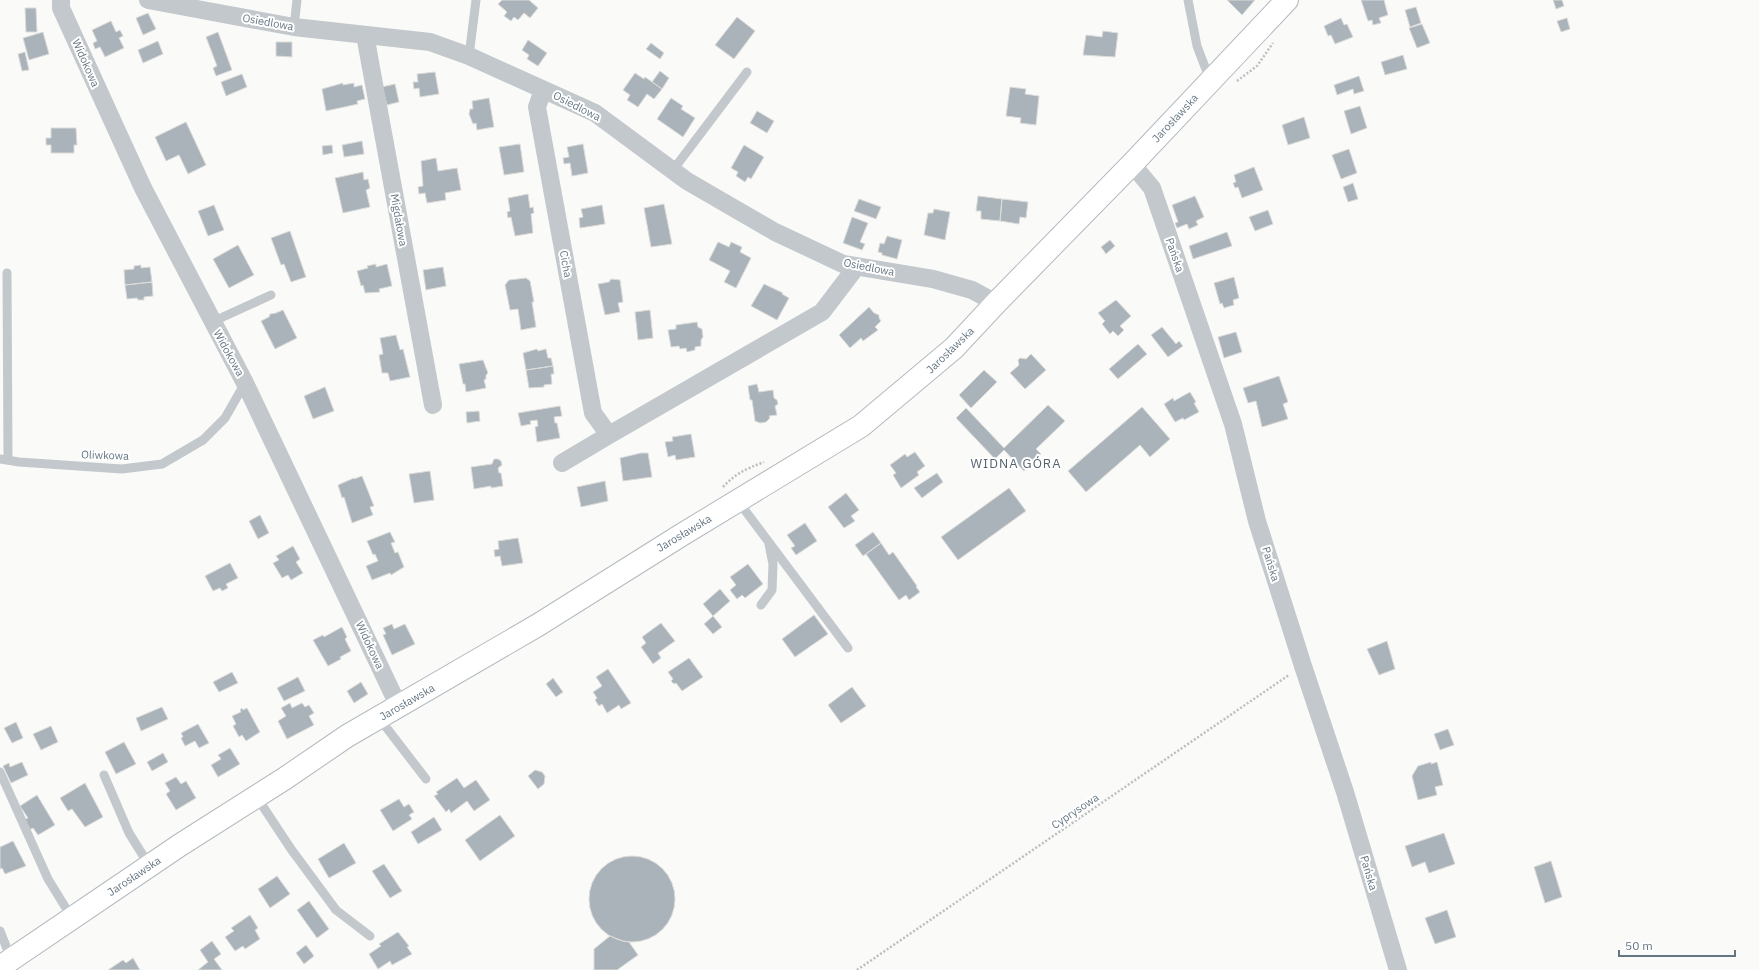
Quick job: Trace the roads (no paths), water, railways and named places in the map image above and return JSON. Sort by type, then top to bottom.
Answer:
[{"type":"main road","name":"Jarosławska","points":[[5,963],[149,865],[347,736],[538,625],[683,534],[861,426],[954,348],[1132,164],[1287,0]]},
{"type":"street","name":"Widokowa","points":[[61,0],[61,8],[143,188],[245,383],[399,707]]},
{"type":"street","name":"Osiedlowa","points":[[148,0],[294,27],[430,42],[469,56],[595,112],[687,181],[775,232],[843,264],[932,278],[972,290],[996,303]]},
{"type":"street","name":"Migdałowa","points":[[365,35],[433,405]]},
{"type":"street","name":"Cicha","points":[[544,90],[537,107],[592,413],[609,435]]},
{"type":"street","name":"Pańska","points":[[1132,164],[1152,188],[1230,416],[1258,521],[1303,666],[1345,792],[1398,970]]},
{"type":"street","points":[[562,463],[822,312],[857,266]]},
{"type":"lane","points":[[294,27],[297,0]]},
{"type":"lane","points":[[469,56],[476,0]]},
{"type":"lane","points":[[1188,0],[1197,46],[1210,80]]},
{"type":"lane","points":[[673,170],[747,72]]},
{"type":"lane","points":[[4,460],[7,273]]},
{"type":"lane","points":[[212,322],[271,295]]},
{"type":"lane","name":"Oliwkowa","points":[[4,460],[122,469],[162,464],[203,440],[224,418],[245,383]]},
{"type":"lane","points":[[738,501],[848,648]]},
{"type":"lane","points":[[761,605],[772,590],[773,564],[768,541]]},
{"type":"lane","points":[[379,718],[426,779]]},
{"type":"lane","points":[[0,772],[48,879],[72,918]]},
{"type":"lane","points":[[104,775],[129,833],[149,865]]},
{"type":"lane","points":[[256,796],[291,849],[336,910],[370,936]]},
{"type":"lane","points":[[0,932],[5,963]]},
{"type":"district","name":"WIDNA GÓRA","points":[[1016,463]]}]
